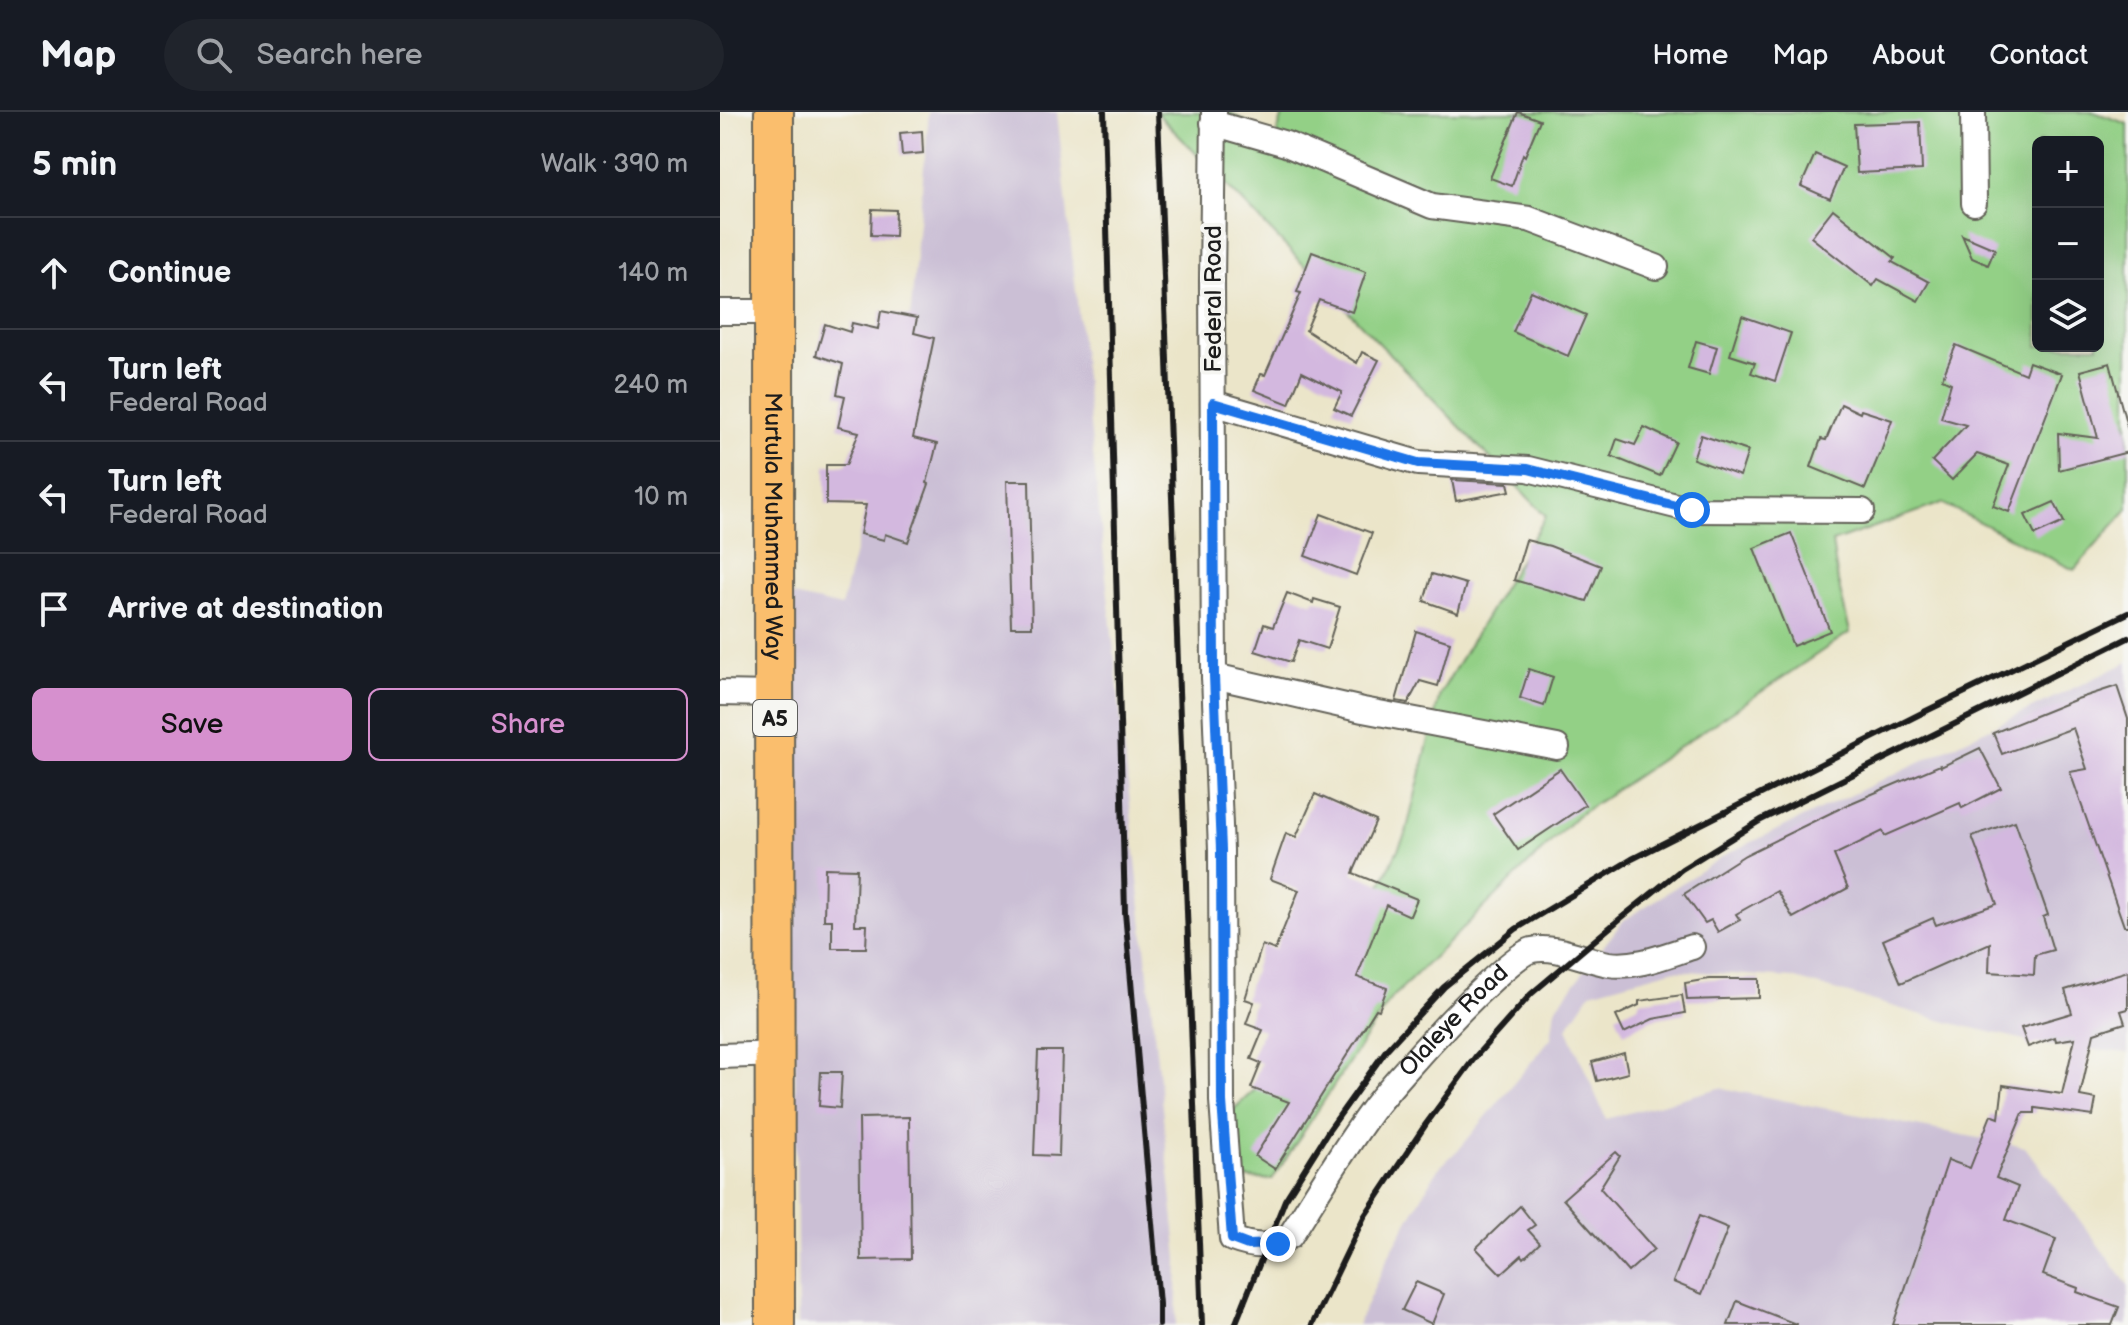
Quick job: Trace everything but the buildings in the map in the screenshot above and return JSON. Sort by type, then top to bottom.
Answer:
[{"type":"main road","name":"Murtula Muhammed Way","points":[[774,112],[775,1325]]},
{"type":"street","points":[[1973,112],[1974,203]]},
{"type":"street","points":[[1214,118],[1286,144],[1432,206],[1529,219],[1656,267]]},
{"type":"street","name":"Federal Road","points":[[1214,118],[1214,676],[1221,850],[1222,1101],[1232,1239],[1248,1245],[1266,1245],[1278,1244],[1290,1236]]},
{"type":"street","points":[[720,312],[773,312]]},
{"type":"street","points":[[1213,403],[1418,463],[1528,469],[1692,510],[1862,511]]},
{"type":"street","points":[[1214,676],[1363,710],[1557,747]]},
{"type":"street","points":[[720,693],[775,694]]},
{"type":"street","name":"Olaleye Road","points":[[1290,1236],[1371,1111],[1478,991],[1521,954],[1549,950],[1613,964],[1644,962],[1692,947]]},
{"type":"street","points":[[720,1056],[777,1054]]},
{"type":"shaded area","points":[[929,112],[1057,112],[1178,1259],[1176,1325],[798,1325],[790,595],[841,607],[908,343]]},
{"type":"shaded area","points":[[2128,662],[2128,1053],[2047,1045],[1951,1023],[1792,978],[1672,970],[1591,992],[1567,1028],[1606,1119],[1720,1088],[2025,1147],[2128,1285],[2128,1325],[1357,1325],[1390,1253],[1438,1169],[1462,1146],[1551,1038],[1555,1009],[1623,921],[1725,855]]},
{"type":"green space","points":[[1156,112],[1229,112],[1275,139],[1284,112],[2094,112],[2128,124],[2128,509],[2074,570],[1942,503],[1832,542],[1850,632],[1577,816],[1390,1000],[1272,1180],[1239,1177],[1212,1129],[1261,1084],[1349,950],[1406,833],[1440,694],[1546,516]]},
{"type":"railway","points":[[1104,112],[1125,912],[1159,1325]]},
{"type":"railway","points":[[1158,112],[1202,1325]]},
{"type":"railway","points":[[1235,1325],[1285,1200],[1329,1130],[1387,1049],[1444,987],[1516,929],[1632,859],[2128,613]]},
{"type":"railway","points":[[1312,1325],[1364,1217],[1476,1056],[1531,994],[1621,918],[1682,869],[1761,820],[2128,638]]},
{"type":"route","points":[[1278,1244],[1248,1245],[1232,1239],[1222,1101],[1221,850],[1214,676],[1213,403],[1418,463],[1528,469],[1692,510]]}]
